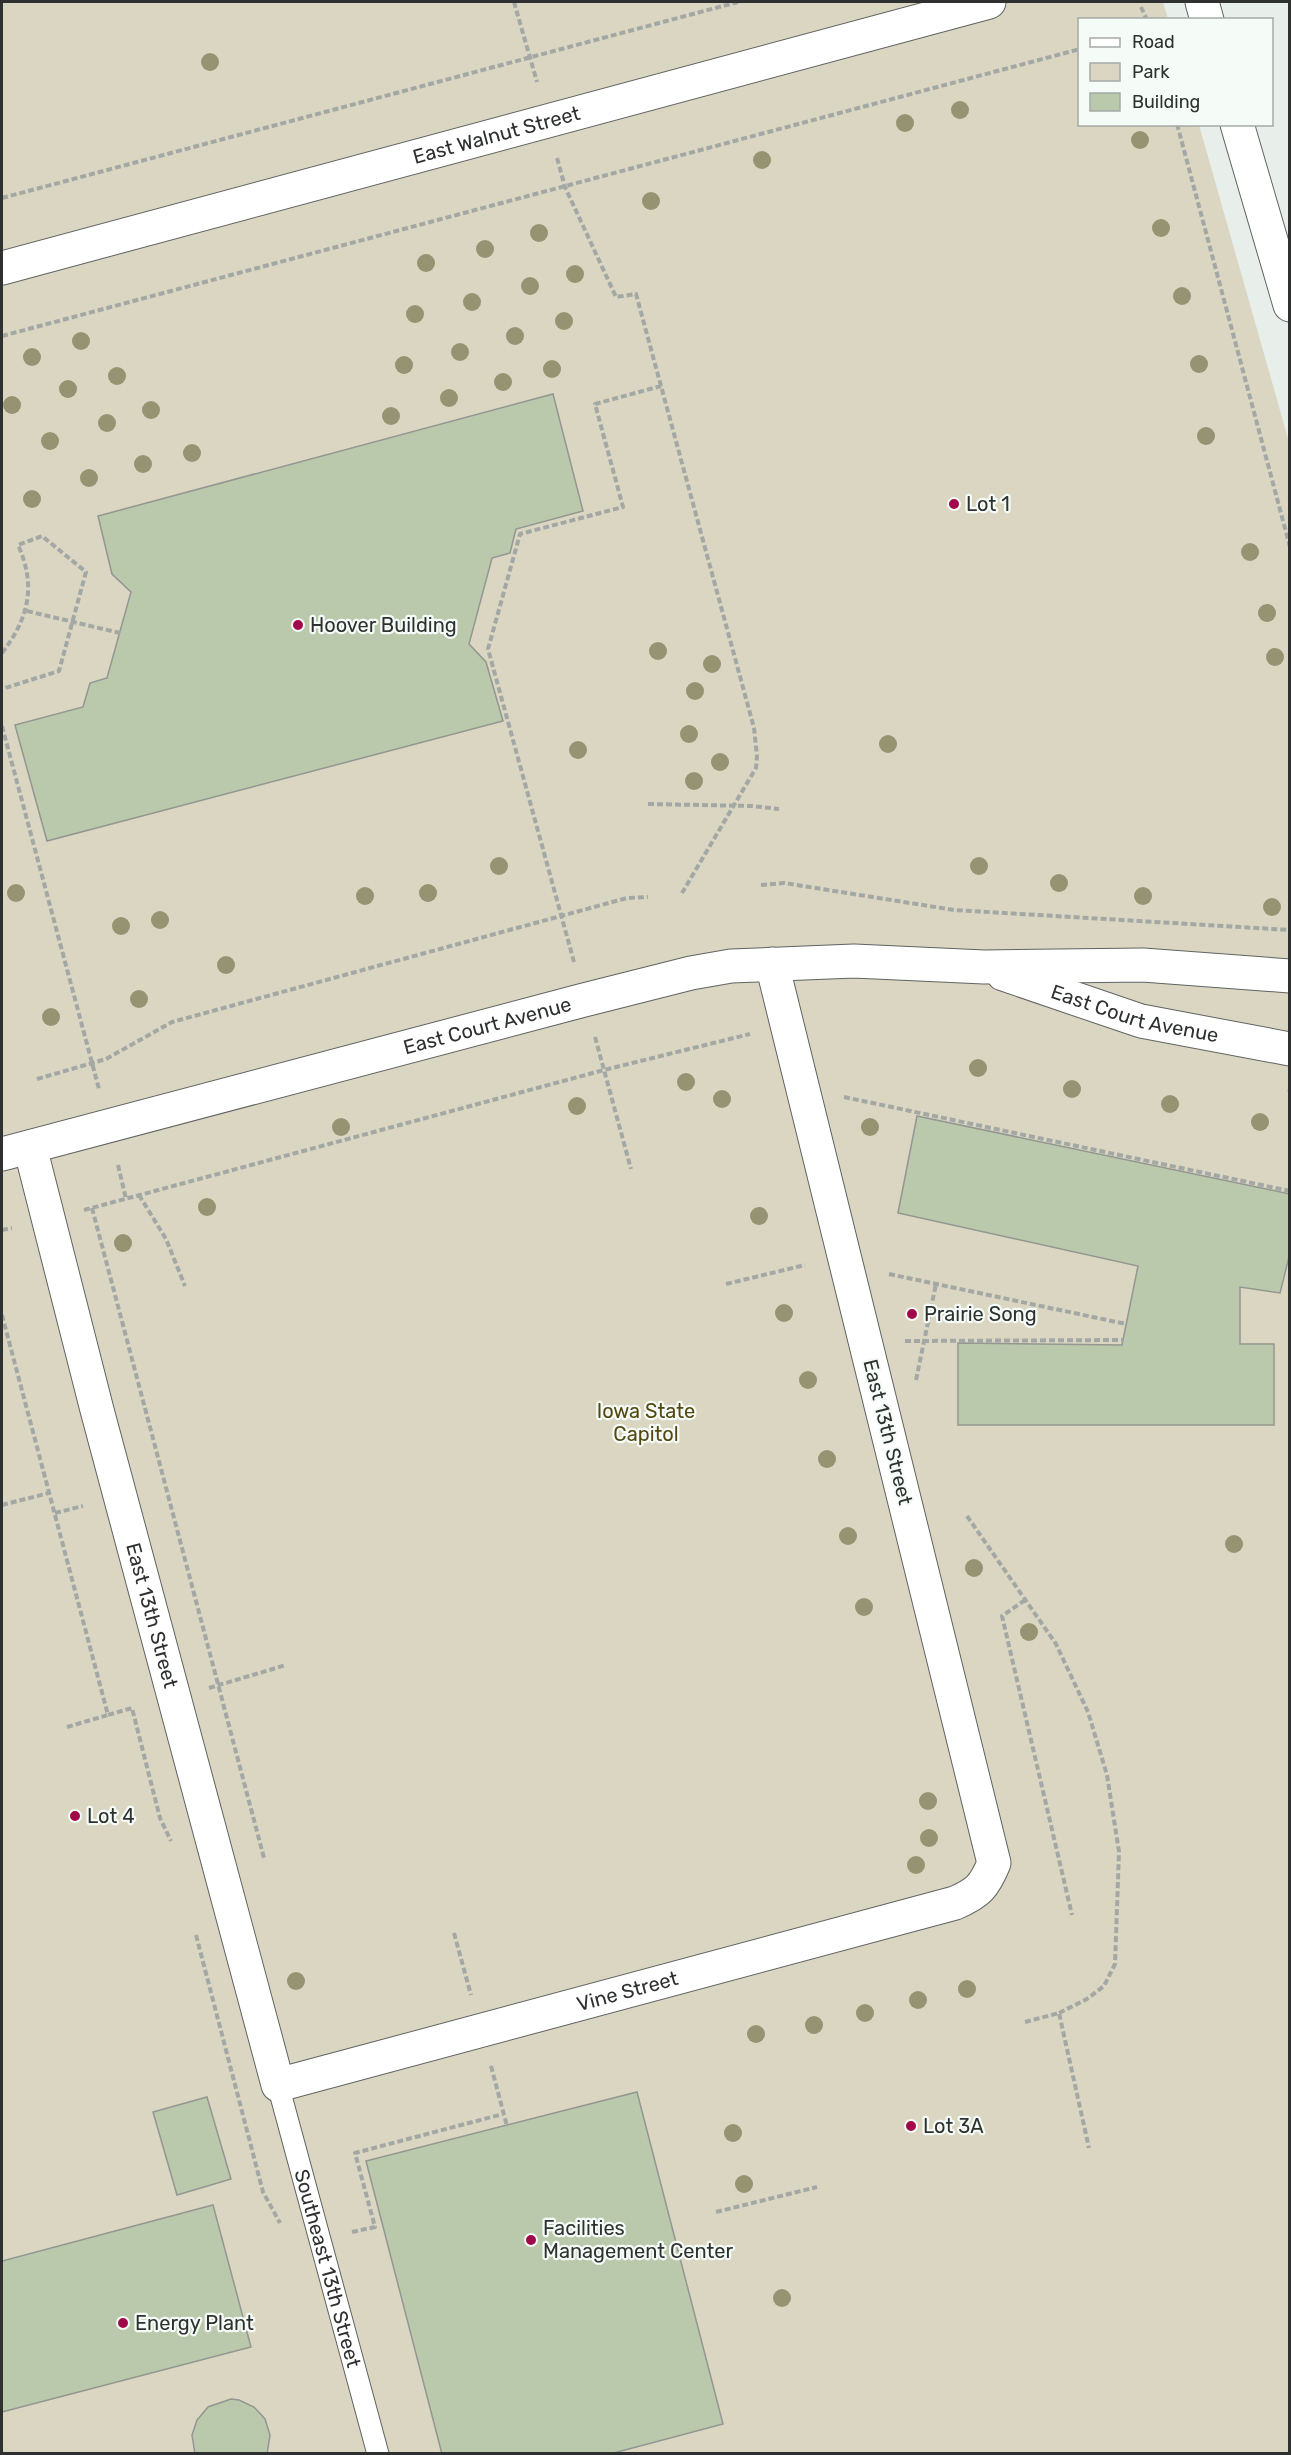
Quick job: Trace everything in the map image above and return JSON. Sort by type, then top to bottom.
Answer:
[{"type":"street","name":"East Walnut Street","points":[[2,268],[989,2]]},
{"type":"street","points":[[1202,2],[1206,18]]},
{"type":"street","points":[[1238,126],[1290,304]]},
{"type":"street","name":"East Court Avenue","points":[[16,1150],[681,975],[731,966],[854,961],[984,968],[1143,965],[1290,976]]},
{"type":"street","name":"East 13th Street","points":[[772,964],[994,1863],[986,1881],[975,1894]]},
{"type":"street","name":"East Court Avenue","points":[[984,968],[1141,1021],[1290,1049]]},
{"type":"street","name":"East 13th Street","points":[[16,1150],[97,1410],[278,2085]]},
{"type":"street","name":"Vine Street","points":[[278,2085],[955,1904],[975,1894]]},
{"type":"lane","name":"Southeast 13th Street","points":[[278,2085],[378,2454]]},
{"type":"path","points":[[514,2],[537,82]]},
{"type":"path","points":[[2,198],[738,2]]},
{"type":"path","points":[[1141,7],[1146,18]]},
{"type":"path","points":[[2,336],[1078,50]]},
{"type":"path","points":[[1178,126],[1290,547]]},
{"type":"path","points":[[557,158],[565,187],[616,297],[636,294],[754,728],[758,756],[756,768],[682,893]]},
{"type":"path","points":[[574,962],[488,649],[520,534],[623,507],[595,404],[661,386]]},
{"type":"path","points":[[2,653],[14,637],[27,610],[28,579],[24,558],[18,546],[42,536],[86,572],[59,671],[2,689]]},
{"type":"path","points":[[27,610],[120,633]]},
{"type":"path","points":[[2,726],[99,1089]]},
{"type":"path","points":[[648,804],[734,805],[779,809]]},
{"type":"path","points":[[761,885],[784,883],[954,910],[1290,930]]},
{"type":"path","points":[[37,1079],[106,1059],[172,1022],[627,898],[648,897]]},
{"type":"path","points":[[74,1212],[604,1070],[751,1034]]},
{"type":"path","points":[[595,1037],[631,1169]]},
{"type":"path","points":[[838,1096],[1290,1191]]},
{"type":"path","points":[[118,1165],[126,1198]]},
{"type":"path","points":[[139,1195],[166,1239],[185,1286]]},
{"type":"path","points":[[92,1208],[264,1858]]},
{"type":"path","points":[[726,1284],[805,1265]]},
{"type":"path","points":[[877,1272],[1126,1324]]},
{"type":"path","points":[[915,1384],[936,1284]]},
{"type":"path","points":[[2,1315],[108,1715]]},
{"type":"path","points":[[895,1341],[1123,1340]]},
{"type":"path","points":[[2,1505],[48,1492]]},
{"type":"path","points":[[55,1513],[86,1505]]},
{"type":"path","points":[[967,1516],[1056,1644],[1088,1712],[1107,1775],[1119,1852],[1115,1964],[1104,1986],[1087,1999],[1059,2013],[1025,2022]]},
{"type":"path","points":[[1025,1600],[1002,1616],[1072,1914]]},
{"type":"path","points":[[218,1686],[286,1665]]},
{"type":"path","points":[[67,1727],[132,1708],[160,1818],[174,1847]]},
{"type":"path","points":[[454,1932],[472,1998]]},
{"type":"path","points":[[1059,2013],[1089,2148]]},
{"type":"path","points":[[492,2067],[507,2126]]},
{"type":"path","points":[[319,2241],[375,2226],[355,2153],[503,2114]]},
{"type":"path","points":[[716,2212],[817,2187]]},
{"type":"green space","name":"Iowa State Capitol","points":[[2,2],[1163,2],[1168,18],[1078,18],[1078,126],[1199,126],[1289,442],[1289,2453],[2,2454]]},
{"type":"building","name":"Hoover Building","points":[[553,394],[583,511],[516,529],[510,553],[492,558],[469,644],[486,662],[503,721],[47,841],[15,725],[83,707],[90,683],[107,678],[131,592],[112,574],[98,516]]},
{"type":"building","points":[[917,1116],[1290,1194],[1290,1253],[1280,1293],[1240,1287],[1240,1344],[1274,1344],[1274,1425],[958,1425],[958,1343],[1122,1345],[1138,1266],[898,1213]]},
{"type":"building","name":"Facilities Management Center","points":[[637,2092],[723,2424],[610,2454],[442,2454],[366,2161]]},
{"type":"building","points":[[207,2097],[231,2179],[177,2195],[153,2112]]},
{"type":"building","name":"Energy Plant","points":[[213,2205],[251,2347],[2,2412],[2,2261]]},
{"type":"building","points":[[231,2399],[254,2407],[265,2419],[270,2435],[267,2454],[195,2454],[192,2435],[197,2420],[208,2407]]},
{"type":"place","name":"Lot 1","points":[[954,504]]},
{"type":"place","name":"Hoover Building","points":[[298,625]]},
{"type":"place","name":"Prairie Song","points":[[912,1314]]},
{"type":"place","name":"Lot 4","points":[[75,1816]]},
{"type":"place","name":"Lot 3A","points":[[911,2126]]},
{"type":"place","name":"Facilities Management Center","points":[[531,2240]]},
{"type":"place","name":"Energy Plant","points":[[123,2323]]}]
